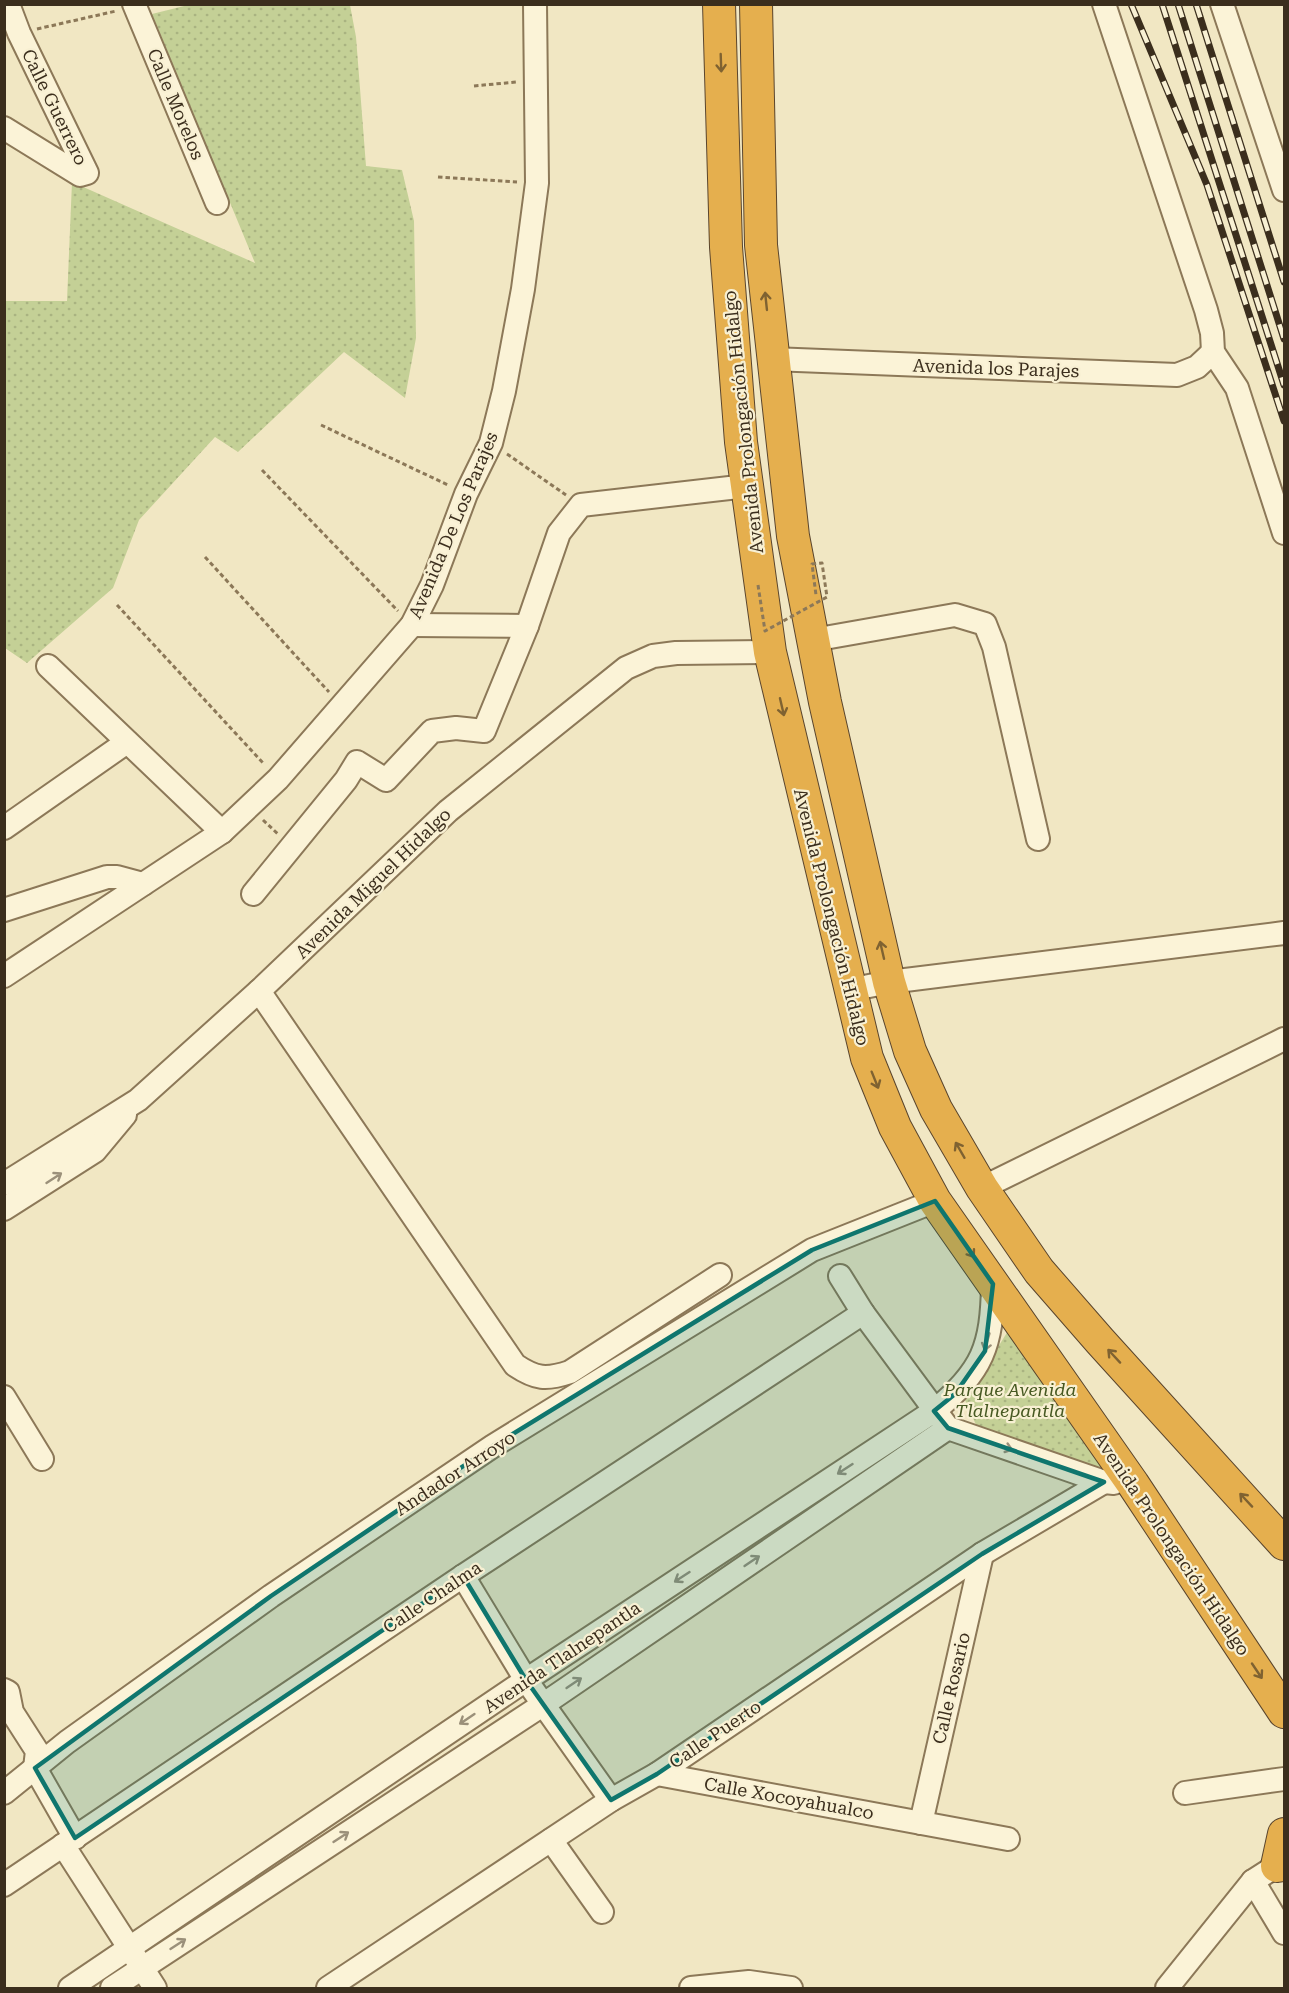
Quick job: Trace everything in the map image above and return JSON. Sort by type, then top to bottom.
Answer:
[{"type":"highway","name":"Avenida Prolongación Hidalgo","points":[[719,4],[726,246],[747,486],[770,652],[867,1058],[895,1127],[935,1201],[993,1284],[1119,1483],[1284,1712]]},
{"type":"highway","name":"Avenida Prolongación Hidalgo","points":[[756,4],[760,245],[793,536],[825,702],[889,982],[910,1051],[936,1109],[982,1188],[1040,1271],[1100,1341],[1281,1533]]},
{"type":"highway","points":[[726,246],[760,245]]},
{"type":"highway","points":[[793,536],[785,564],[770,652],[825,702]]},
{"type":"highway","points":[[1275,1868],[1284,1834]]},
{"type":"street","name":"Calle Guerrero","points":[[4,128],[80,175],[85,175],[87,170],[19,33],[8,4]]},
{"type":"street","name":"Avenida De Los Parajes","points":[[4,976],[222,832],[278,779],[412,625],[432,585],[466,494],[491,443],[504,391],[521,300],[537,183],[535,4]]},
{"type":"street","points":[[1104,4],[1206,310],[1212,333],[1213,351],[1237,388],[1284,533]]},
{"type":"street","points":[[1222,4],[1284,190]]},
{"type":"street","name":"Calle Morelos","points":[[134,5],[217,203]]},
{"type":"street","name":"Avenida los Parajes","points":[[772,359],[1177,375],[1197,367],[1213,351]]},
{"type":"street","points":[[253,894],[346,780],[357,762],[386,780],[432,731],[456,728],[484,730],[527,626],[560,533],[581,505],[747,486]]},
{"type":"street","points":[[813,640],[956,615],[985,624],[994,647],[1038,839]]},
{"type":"street","points":[[412,625],[527,626]]},
{"type":"street","name":"Avenida Miguel Hidalgo","points":[[4,1184],[138,1100],[260,991],[448,811],[626,668],[653,656],[676,653],[770,652]]},
{"type":"street","points":[[48,666],[222,832]]},
{"type":"street","points":[[4,828],[127,742]]},
{"type":"street","points":[[4,910],[107,877],[117,877],[143,884]]},
{"type":"street","points":[[849,990],[889,982],[1284,933]]},
{"type":"street","points":[[260,991],[515,1365],[530,1374],[551,1378],[570,1372],[720,1275]]},
{"type":"street","points":[[982,1188],[1284,1039]]},
{"type":"street","points":[[4,1209],[95,1151],[138,1100]]},
{"type":"street","name":"Andador Arroyo","points":[[4,1793],[67,1742],[271,1596],[494,1446],[812,1250],[935,1201]]},
{"type":"street","points":[[840,1276],[863,1313],[941,1419],[1119,1483]]},
{"type":"street","name":"Avenida Tlalnepantla","points":[[70,1989],[136,1959],[544,1704],[941,1419],[955,1394],[985,1351],[992,1320],[993,1284]]},
{"type":"street","name":"Calle Chalma","points":[[4,1885],[463,1576],[863,1313]]},
{"type":"street","points":[[4,1397],[42,1459]]},
{"type":"street","name":"Avenida Tlalnepantla","points":[[112,1989],[136,1959],[526,1680],[941,1419]]},
{"type":"street","name":"Calle Puerto","points":[[328,1989],[355,1979],[551,1840],[611,1800],[657,1774],[982,1554],[1119,1483]]},
{"type":"street","name":"Calle Rosario","points":[[921,1822],[982,1554]]},
{"type":"street","points":[[463,1576],[526,1680],[611,1800]]},
{"type":"street","points":[[4,1690],[8,1692],[12,1712],[37,1751],[35,1768],[69,1841],[155,1989]]},
{"type":"street","name":"Calle Xocoyahualco","points":[[657,1774],[1008,1839]]},
{"type":"street","points":[[1185,1793],[1284,1779]]},
{"type":"street","points":[[551,1840],[602,1912]]},
{"type":"street","points":[[1275,1868],[1284,1933]]},
{"type":"street","points":[[1174,1985],[1275,1868]]},
{"type":"street","points":[[692,1989],[749,1982],[791,1989]]},
{"type":"path","points":[[19,33],[134,5]]},
{"type":"path","points":[[474,86],[536,80]]},
{"type":"path","points":[[438,177],[537,183]]},
{"type":"path","points":[[321,424],[466,494]]},
{"type":"path","points":[[491,443],[581,505]]},
{"type":"path","points":[[262,470],[321,528],[412,625]]},
{"type":"path","points":[[205,557],[343,707]]},
{"type":"path","points":[[758,585],[765,631],[827,597],[822,563],[812,564],[816,595]]},
{"type":"path","points":[[117,605],[278,779]]},
{"type":"path","points":[[249,807],[292,847]]},
{"type":"highlighted area","points":[[935,1201],[993,1284],[985,1351],[955,1394],[934,1411],[948,1428],[1104,1482],[982,1554],[657,1774],[611,1800],[526,1680],[463,1576],[75,1838],[35,1768],[271,1596],[493,1446],[812,1250]]},
{"type":"green space","points":[[192,4],[350,5],[356,37],[366,166],[402,170],[414,221],[416,338],[405,398],[344,352],[238,452],[215,437],[139,520],[113,588],[27,663],[5,648],[4,301],[67,301],[72,182],[255,263],[152,14]]},
{"type":"green space","name":"Parque Avenida Tlalnepantla","points":[[1008,1331],[1108,1475],[977,1427],[965,1400]]},
{"type":"railway","points":[[1131,4],[1207,185],[1284,421]]},
{"type":"railway","points":[[1162,4],[1284,385]]},
{"type":"railway","points":[[1178,4],[1284,339]]},
{"type":"railway","points":[[1196,4],[1284,282]]}]
